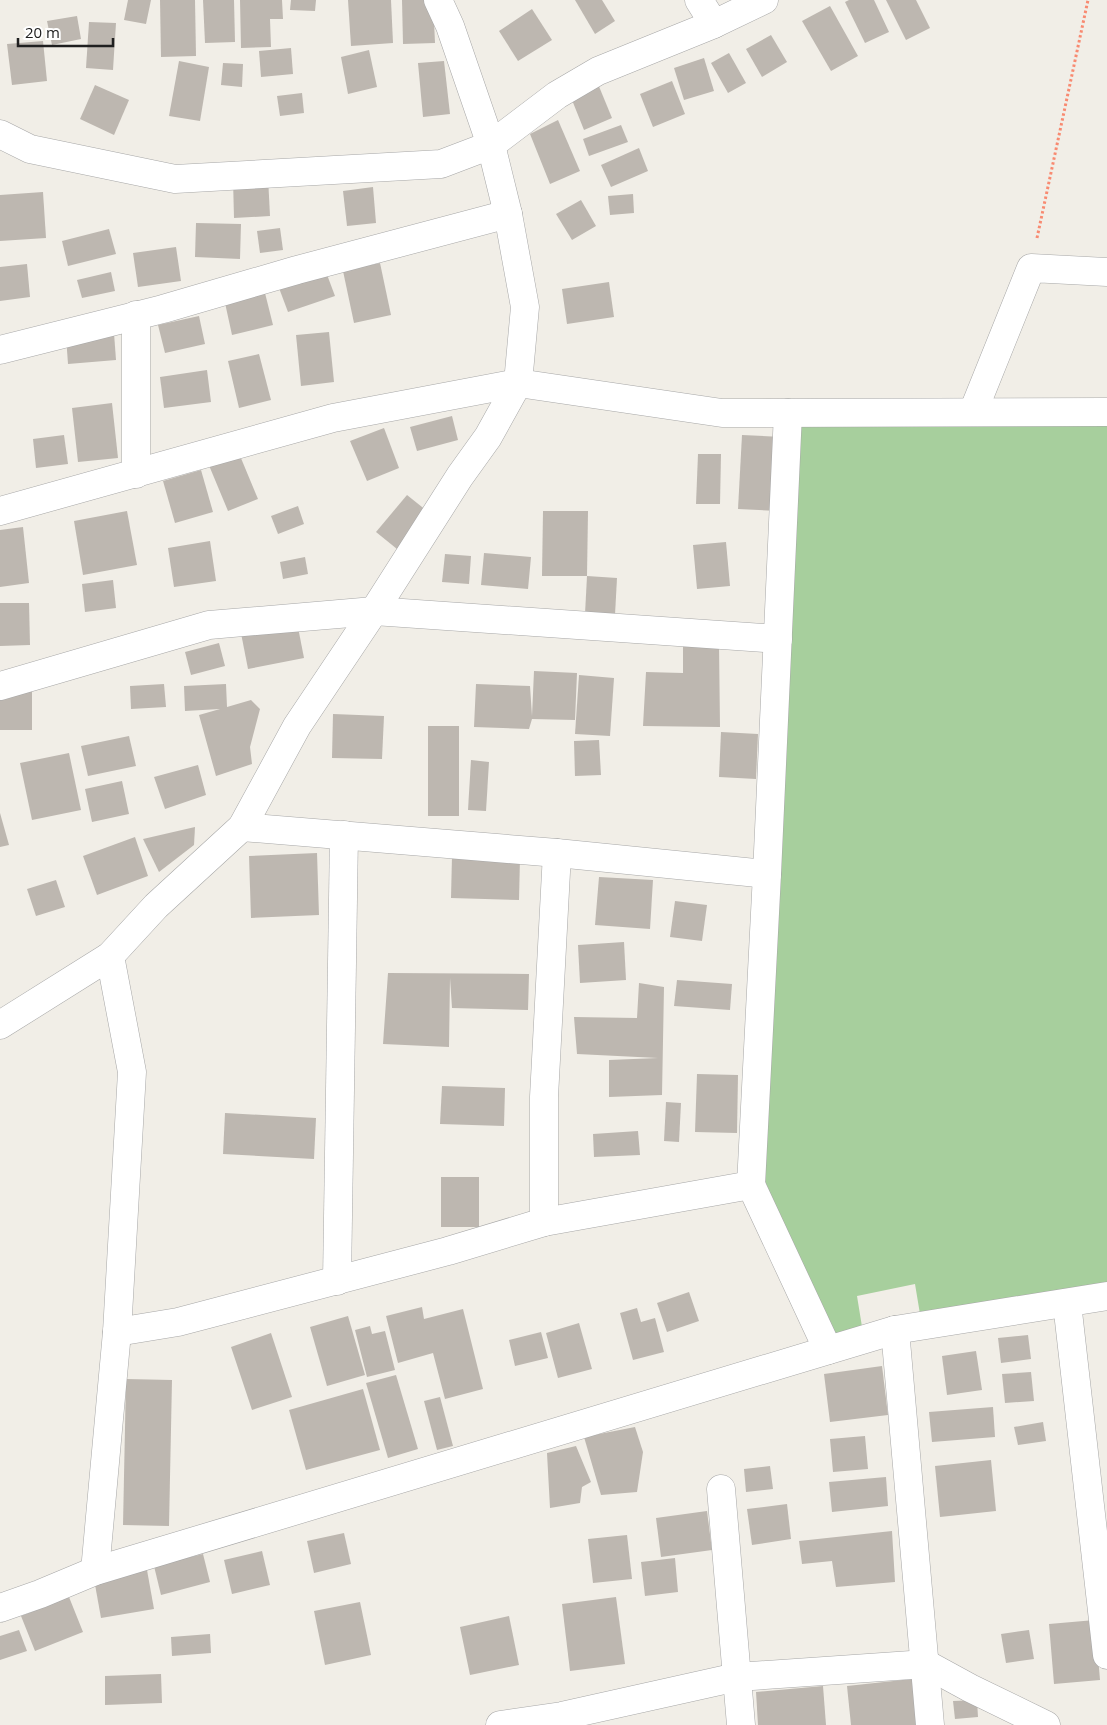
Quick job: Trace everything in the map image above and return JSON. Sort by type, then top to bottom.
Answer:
[{"type":"street","points":[[0,1025],[110,956],[156,906],[242,827],[297,726],[374,611],[460,476],[488,438],[518,383],[525,307],[508,214],[491,145],[450,26],[438,0]]},
{"type":"street","points":[[699,0],[714,24]]},
{"type":"street","points":[[0,134],[30,149],[174,179],[441,164],[491,145],[557,95],[598,71],[714,24],[764,0]]},
{"type":"street","points":[[0,156],[30,149]]},
{"type":"street","points":[[0,350],[136,315],[163,310],[297,270],[508,214]]},
{"type":"street","points":[[973,412],[1031,268],[1107,272]]},
{"type":"street","points":[[136,315],[136,474]]},
{"type":"street","points":[[0,511],[333,418],[518,383],[722,413],[1107,412]]},
{"type":"street","points":[[788,413],[751,1185],[828,1350]]},
{"type":"street","points":[[0,686],[209,624],[374,611],[778,639]]},
{"type":"street","points":[[242,827],[557,853],[767,874]]},
{"type":"street","points":[[337,1281],[344,836]]},
{"type":"street","points":[[544,1222],[544,1097],[557,853]]},
{"type":"street","points":[[95,1571],[118,1332],[132,1072],[110,956]]},
{"type":"street","points":[[118,1332],[178,1322],[337,1281],[448,1251],[544,1222],[751,1185]]},
{"type":"street","points":[[0,1608],[95,1571],[895,1330],[1107,1296]]},
{"type":"street","points":[[1067,1303],[1107,1655]]},
{"type":"street","points":[[895,1330],[930,1725]]},
{"type":"street","points":[[721,1489],[741,1725]]},
{"type":"street","points":[[500,1725],[563,1721],[737,1676],[926,1664],[1046,1725]]},
{"type":"path","points":[[1031,268],[1088,0]]},
{"type":"green space","points":[[1107,412],[1107,1296],[922,1326],[915,1284],[857,1296],[864,1339],[828,1350],[751,1185],[788,413]]},
{"type":"building","points":[[128,0],[151,0],[146,24],[124,20]]},
{"type":"building","points":[[160,0],[195,0],[196,56],[161,57]]},
{"type":"building","points":[[203,0],[234,0],[235,42],[205,43]]},
{"type":"building","points":[[240,0],[282,0],[283,19],[270,19],[271,47],[241,48]]},
{"type":"building","points":[[291,0],[316,0],[315,11],[290,10]]},
{"type":"building","points":[[348,0],[391,0],[393,43],[351,46]]},
{"type":"building","points":[[402,0],[433,0],[435,43],[403,44]]},
{"type":"building","points":[[575,0],[602,0],[615,21],[595,34]]},
{"type":"building","points":[[849,0],[874,0],[889,32],[865,43],[845,2]]},
{"type":"building","points":[[886,0],[916,0],[930,28],[906,40]]},
{"type":"building","points":[[830,6],[858,56],[831,71],[802,21]]},
{"type":"building","points":[[532,9],[552,40],[518,61],[499,31]]},
{"type":"building","points":[[77,16],[81,39],[52,45],[47,21]]},
{"type":"building","points":[[89,22],[116,23],[113,70],[86,68]]},
{"type":"building","points":[[771,35],[787,62],[762,77],[746,49]]},
{"type":"building","points":[[43,41],[47,81],[12,85],[7,44]]},
{"type":"building","points":[[291,48],[293,74],[261,77],[259,51]]},
{"type":"building","points":[[369,50],[377,87],[348,94],[341,57]]},
{"type":"building","points":[[729,53],[746,83],[728,93],[711,63]]},
{"type":"building","points":[[704,58],[714,91],[684,100],[674,68]]},
{"type":"building","points":[[179,61],[209,67],[200,121],[169,116]]},
{"type":"building","points":[[444,61],[450,114],[423,117],[418,63]]},
{"type":"building","points":[[223,63],[243,64],[242,87],[221,85]]},
{"type":"building","points":[[672,81],[685,114],[653,127],[640,94]]},
{"type":"building","points":[[598,84],[612,118],[584,130],[570,95]]},
{"type":"building","points":[[95,85],[129,100],[114,135],[80,119]]},
{"type":"building","points":[[302,93],[304,113],[280,116],[277,96]]},
{"type":"building","points":[[558,120],[580,171],[550,184],[530,134]]},
{"type":"building","points":[[621,125],[628,142],[589,156],[583,139]]},
{"type":"building","points":[[639,148],[648,171],[611,187],[601,165]]},
{"type":"building","points":[[268,177],[270,216],[234,218],[233,179]]},
{"type":"building","points":[[373,187],[376,223],[347,226],[343,191]]},
{"type":"building","points":[[43,192],[46,238],[0,241],[0,195]]},
{"type":"building","points":[[633,194],[634,213],[610,215],[608,196]]},
{"type":"building","points":[[581,200],[596,226],[572,240],[556,214]]},
{"type":"building","points":[[196,223],[241,224],[240,259],[195,257]]},
{"type":"building","points":[[280,228],[283,250],[260,253],[257,231]]},
{"type":"building","points":[[109,229],[116,254],[68,266],[62,241]]},
{"type":"building","points":[[176,247],[181,281],[138,287],[133,253]]},
{"type":"building","points":[[380,263],[391,315],[354,323],[343,271]]},
{"type":"building","points":[[27,264],[30,297],[0,301],[0,267]]},
{"type":"building","points":[[111,272],[115,291],[82,298],[77,280]]},
{"type":"building","points":[[326,272],[335,296],[288,312],[279,288]]},
{"type":"building","points":[[609,282],[614,317],[567,324],[562,289]]},
{"type":"building","points":[[265,293],[273,325],[232,335],[225,303]]},
{"type":"building","points":[[199,316],[205,344],[165,353],[158,325]]},
{"type":"building","points":[[329,332],[334,382],[301,386],[296,335]]},
{"type":"building","points":[[114,333],[116,360],[68,364],[66,336]]},
{"type":"building","points":[[259,354],[271,400],[239,408],[228,361]]},
{"type":"building","points":[[207,370],[211,402],[164,408],[160,377]]},
{"type":"building","points":[[112,403],[118,458],[78,462],[72,408]]},
{"type":"building","points":[[452,416],[458,440],[417,451],[410,427]]},
{"type":"building","points":[[384,428],[399,468],[367,481],[350,441]]},
{"type":"building","points":[[64,435],[68,464],[36,468],[33,439]]},
{"type":"building","points":[[742,435],[782,437],[778,511],[738,509]]},
{"type":"building","points":[[238,451],[258,499],[228,511],[208,463]]},
{"type":"building","points":[[698,454],[721,454],[720,504],[696,504]]},
{"type":"building","points":[[201,470],[213,512],[175,523],[163,481]]},
{"type":"building","points":[[407,495],[427,511],[397,549],[376,532]]},
{"type":"building","points":[[298,506],[304,524],[278,534],[271,516]]},
{"type":"building","points":[[127,511],[137,565],[83,575],[74,521]]},
{"type":"building","points":[[543,511],[588,511],[587,576],[542,576]]},
{"type":"building","points":[[23,527],[29,583],[0,587],[0,530]]},
{"type":"building","points":[[210,541],[216,581],[174,587],[168,548]]},
{"type":"building","points":[[726,542],[730,586],[697,589],[693,545]]},
{"type":"building","points":[[484,553],[531,557],[528,589],[481,585]]},
{"type":"building","points":[[445,554],[471,556],[469,584],[442,582]]},
{"type":"building","points":[[305,557],[308,574],[283,579],[280,562]]},
{"type":"building","points":[[587,576],[617,578],[615,615],[585,614]]},
{"type":"building","points":[[113,580],[116,608],[85,612],[82,584]]},
{"type":"building","points":[[0,603],[29,603],[30,645],[0,646]]},
{"type":"building","points":[[296,617],[304,658],[248,669],[240,628]]},
{"type":"building","points":[[219,643],[225,666],[191,675],[185,652]]},
{"type":"building","points":[[683,644],[719,644],[720,727],[643,726],[646,672],[683,673]]},
{"type":"building","points":[[534,671],[577,673],[575,720],[532,719],[529,729],[474,727],[476,684],[530,686],[532,716]]},
{"type":"building","points":[[579,675],[614,678],[610,736],[575,734]]},
{"type":"building","points":[[164,684],[166,707],[131,709],[130,686]]},
{"type":"building","points":[[226,684],[227,707],[251,700],[260,709],[250,747],[252,764],[216,776],[199,715],[220,709],[185,711],[184,686]]},
{"type":"building","points":[[0,686],[32,687],[32,730],[0,730]]},
{"type":"building","points":[[333,714],[384,716],[382,759],[332,758]]},
{"type":"building","points":[[428,726],[459,726],[459,816],[428,816]]},
{"type":"building","points":[[721,732],[758,734],[756,779],[719,777]]},
{"type":"building","points":[[129,736],[136,766],[88,776],[81,746]]},
{"type":"building","points":[[599,740],[601,775],[575,776],[574,741]]},
{"type":"building","points":[[69,753],[81,810],[32,820],[20,763]]},
{"type":"building","points":[[471,760],[489,762],[486,811],[468,810]]},
{"type":"building","points":[[198,765],[206,795],[165,809],[154,777]]},
{"type":"building","points":[[122,781],[129,814],[92,822],[85,789]]},
{"type":"building","points":[[0,813],[9,845],[0,847]]},
{"type":"building","points":[[195,827],[194,845],[159,872],[143,839]]},
{"type":"building","points":[[135,837],[148,876],[97,895],[83,856]]},
{"type":"building","points":[[317,853],[319,915],[251,918],[249,856]]},
{"type":"building","points":[[452,856],[520,858],[519,900],[451,898]]},
{"type":"building","points":[[599,877],[653,880],[650,929],[595,925]]},
{"type":"building","points":[[56,880],[65,907],[36,916],[27,889]]},
{"type":"building","points":[[675,901],[707,905],[702,941],[670,937]]},
{"type":"building","points":[[624,942],[626,980],[580,983],[578,945]]},
{"type":"building","points":[[388,973],[529,974],[528,1010],[452,1008],[450,978],[449,1047],[383,1044]]},
{"type":"building","points":[[677,980],[732,984],[730,1010],[674,1006]]},
{"type":"building","points":[[639,983],[664,987],[662,1095],[609,1097],[609,1060],[658,1058],[577,1054],[574,1017],[637,1018]]},
{"type":"building","points":[[697,1074],[738,1075],[737,1133],[695,1132]]},
{"type":"building","points":[[442,1086],[505,1088],[504,1126],[440,1124]]},
{"type":"building","points":[[666,1102],[681,1103],[679,1142],[664,1141]]},
{"type":"building","points":[[225,1113],[316,1118],[314,1159],[223,1154]]},
{"type":"building","points":[[638,1131],[640,1155],[594,1157],[593,1134]]},
{"type":"building","points":[[441,1177],[479,1177],[479,1227],[441,1227]]},
{"type":"building","points":[[689,1292],[699,1321],[667,1332],[657,1303]]},
{"type":"building","points":[[422,1307],[424,1319],[463,1309],[483,1389],[445,1399],[433,1353],[398,1363],[386,1316]]},
{"type":"building","points":[[637,1308],[641,1322],[655,1318],[664,1352],[633,1360],[620,1313]]},
{"type":"building","points":[[348,1316],[365,1375],[327,1386],[310,1327]]},
{"type":"building","points":[[579,1323],[592,1369],[558,1378],[546,1333]]},
{"type":"building","points":[[370,1326],[372,1334],[385,1331],[395,1370],[367,1377],[355,1330]]},
{"type":"building","points":[[541,1332],[548,1358],[515,1366],[509,1340]]},
{"type":"building","points":[[271,1333],[292,1397],[252,1410],[231,1347]]},
{"type":"building","points":[[1028,1335],[1031,1359],[1001,1363],[998,1338]]},
{"type":"building","points":[[976,1351],[982,1390],[947,1395],[942,1356]]},
{"type":"building","points":[[882,1366],[888,1415],[830,1422],[824,1374]]},
{"type":"building","points":[[1031,1372],[1034,1401],[1005,1403],[1002,1374]]},
{"type":"building","points":[[396,1375],[418,1449],[388,1458],[366,1383]]},
{"type":"building","points":[[126,1379],[172,1380],[169,1526],[123,1525]]},
{"type":"building","points":[[363,1389],[380,1450],[306,1470],[289,1410]]},
{"type":"building","points":[[440,1397],[453,1446],[437,1450],[424,1401]]},
{"type":"building","points":[[993,1407],[995,1437],[932,1442],[929,1412]]},
{"type":"building","points":[[1043,1422],[1046,1441],[1018,1445],[1014,1427]]},
{"type":"building","points":[[635,1427],[643,1452],[637,1492],[601,1495],[584,1437]]},
{"type":"building","points":[[865,1436],[868,1469],[833,1472],[830,1439]]},
{"type":"building","points":[[576,1446],[591,1482],[582,1487],[580,1503],[550,1508],[547,1453]]},
{"type":"building","points":[[991,1460],[996,1511],[940,1517],[935,1466]]},
{"type":"building","points":[[770,1466],[773,1489],[746,1492],[744,1469]]},
{"type":"building","points":[[886,1477],[888,1506],[832,1512],[829,1482]]},
{"type":"building","points":[[787,1504],[791,1539],[752,1545],[747,1509]]},
{"type":"building","points":[[707,1511],[712,1550],[661,1557],[656,1518]]},
{"type":"building","points":[[892,1531],[895,1582],[836,1587],[832,1561],[802,1564],[799,1541]]},
{"type":"building","points":[[344,1533],[351,1564],[314,1573],[307,1541]]},
{"type":"building","points":[[627,1535],[632,1579],[593,1583],[588,1539]]},
{"type":"building","points":[[262,1551],[270,1585],[232,1594],[224,1560]]},
{"type":"building","points":[[203,1554],[210,1582],[161,1595],[154,1566]]},
{"type":"building","points":[[675,1558],[678,1592],[645,1596],[641,1562]]},
{"type":"building","points":[[147,1570],[154,1609],[101,1618],[94,1579]]},
{"type":"building","points":[[69,1597],[83,1632],[35,1651],[21,1616]]},
{"type":"building","points":[[616,1597],[625,1664],[570,1671],[562,1604]]},
{"type":"building","points":[[360,1602],[371,1655],[325,1665],[314,1611]]},
{"type":"building","points":[[509,1616],[519,1665],[470,1675],[460,1627]]},
{"type":"building","points":[[1095,1620],[1100,1680],[1054,1684],[1049,1624]]},
{"type":"building","points":[[19,1630],[27,1651],[0,1660],[0,1636]]},
{"type":"building","points":[[1029,1630],[1034,1659],[1006,1663],[1001,1634]]},
{"type":"building","points":[[210,1634],[211,1653],[172,1656],[171,1637]]},
{"type":"building","points":[[161,1674],[162,1703],[105,1705],[105,1676]]},
{"type":"building","points":[[912,1679],[917,1725],[851,1725],[847,1686]]},
{"type":"building","points":[[823,1686],[826,1725],[758,1725],[756,1692]]},
{"type":"building","points":[[977,1700],[978,1717],[955,1719],[953,1701]]}]
